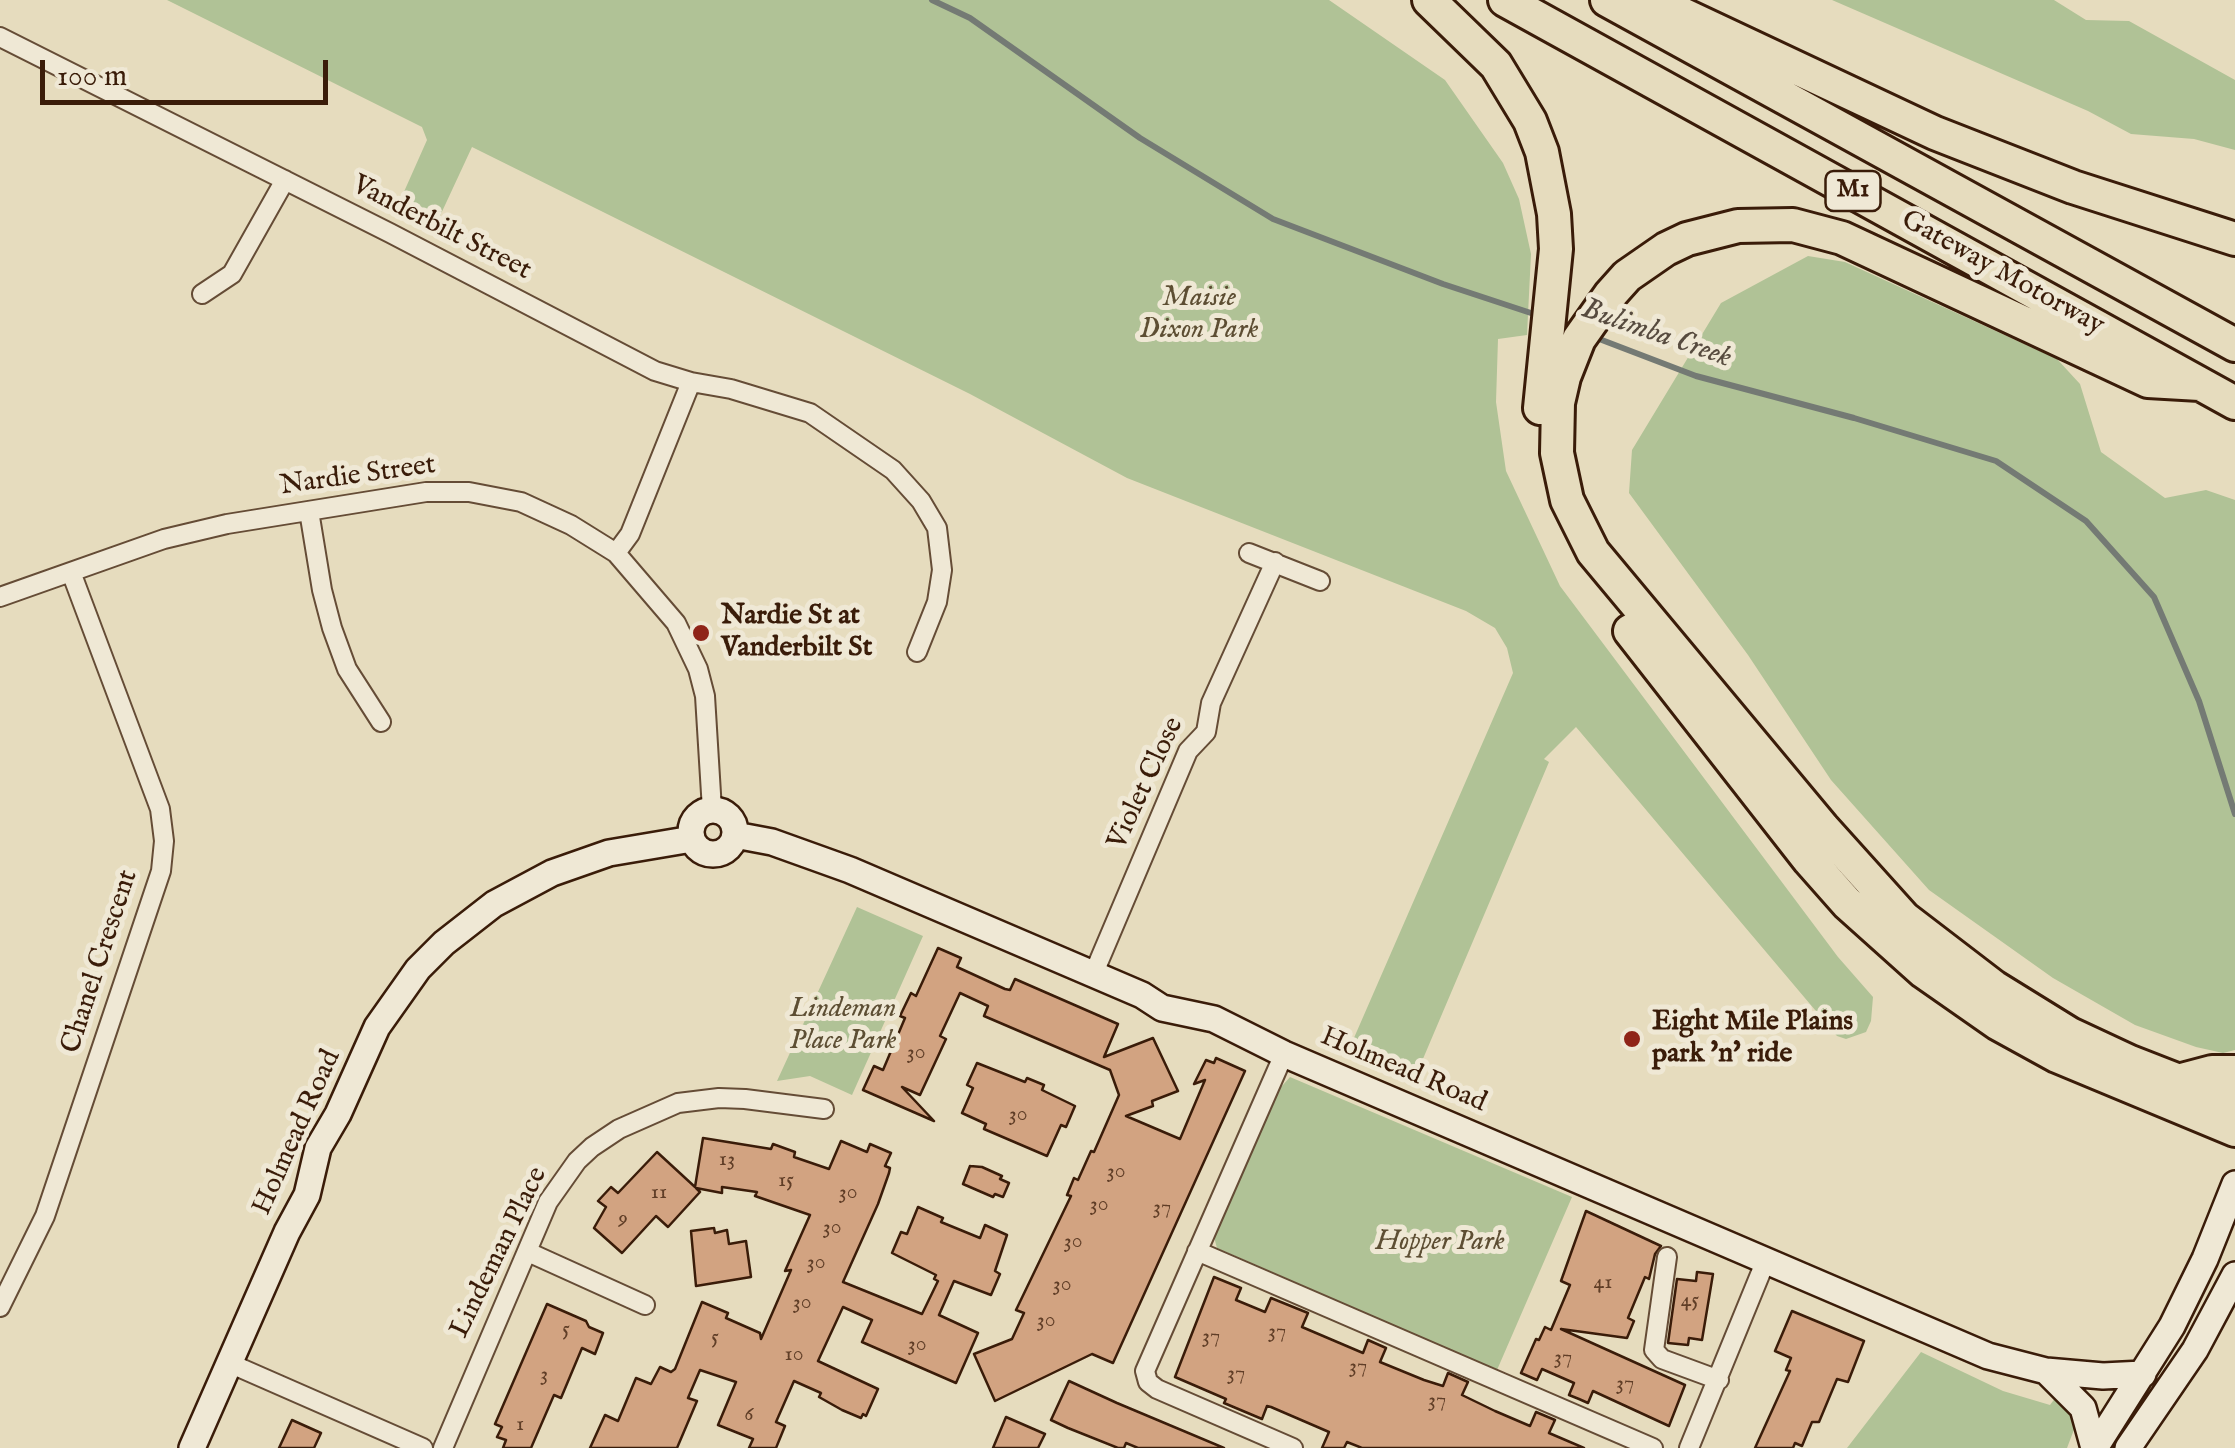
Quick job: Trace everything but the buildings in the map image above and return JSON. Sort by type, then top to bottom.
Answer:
[{"type":"highway","points":[[1429,0],[1496,65],[1530,121],[1542,152],[1554,214],[1559,464],[1567,500],[1593,552],[1858,869],[1923,936],[1994,987],[2070,1034],[2235,1103]]},
{"type":"highway","name":"Gateway Motorway","points":[[1505,0],[2235,403]]},
{"type":"highway","points":[[1619,6],[1668,7],[1935,133],[2073,187],[2235,239]]},
{"type":"highway","name":"Gateway Motorway","points":[[1619,6],[2235,345]]},
{"type":"highway","points":[[2200,384],[2148,381],[1866,248],[1818,230],[1738,226],[1687,239],[1644,262],[1610,294],[1558,354],[1538,448],[1541,476],[1562,534],[1591,580],[1809,860],[1886,940],[1997,1023],[2084,1069],[2235,1130]]},
{"type":"highway","points":[[2178,1081],[2212,1072],[2235,1072]]},
{"type":"street","name":"Vanderbilt Street","points":[[0,38],[655,371],[731,388],[810,412],[893,470],[921,501],[936,528],[942,570],[937,602],[917,652]]},
{"type":"street","points":[[202,294],[232,274],[285,180]]},
{"type":"street","points":[[616,552],[630,534],[692,382]]},
{"type":"street","name":"Nardie Street","points":[[0,597],[164,539],[227,524],[426,492],[469,492],[520,502],[572,525],[616,552],[664,604],[698,670],[709,728],[712,810]]},
{"type":"street","points":[[309,510],[332,628],[346,669],[381,722]]},
{"type":"street","points":[[1249,553],[1320,582]]},
{"type":"street","name":"Violet Close","points":[[1093,974],[1188,752],[1206,732],[1211,703],[1275,562]]},
{"type":"street","name":"Chanel Crescent","points":[[0,1308],[45,1216],[160,871],[164,841],[160,809],[72,572]]},
{"type":"street","points":[[692,839],[695,820],[712,810],[728,816],[734,835]]},
{"type":"street","name":"Holmead Road","points":[[192,1448],[307,1195],[318,1148],[377,1028],[418,969],[468,923],[552,873],[609,853],[692,839],[700,850],[713,854],[726,850],[734,835],[772,842],[850,870],[1142,995],[1162,1008],[1214,1019],[1284,1054],[1988,1356],[2046,1371],[2103,1376],[2143,1374]]},
{"type":"street","points":[[1284,1054],[1147,1362],[1148,1382],[1157,1389],[1294,1448]]},
{"type":"street","name":"Lindeman Place","points":[[443,1448],[560,1182],[584,1154],[618,1129],[660,1110],[700,1100],[746,1099],[824,1109]]},
{"type":"street","points":[[2095,1448],[2187,1297],[2235,1184]]},
{"type":"street","points":[[528,1252],[645,1305]]},
{"type":"street","points":[[1196,1252],[1653,1448]]},
{"type":"street","points":[[1667,1257],[1654,1350],[1662,1359],[1719,1380]]},
{"type":"street","points":[[1690,1448],[1766,1260]]},
{"type":"street","points":[[2128,1448],[2195,1350],[2235,1274]]},
{"type":"street","points":[[229,1363],[424,1448]]},
{"type":"street","points":[[2046,1371],[2083,1408],[2095,1448]]},
{"type":"green space","name":"Maisie Dixon Park","points":[[167,0],[1329,0],[1445,80],[1503,163],[1519,199],[1531,254],[1527,335],[1498,339],[1496,402],[1506,471],[1560,586],[1838,957],[1873,997],[1866,1032],[1846,1039],[1837,1036],[1576,727],[1544,759],[1549,762],[1414,1080],[1350,1047],[1513,673],[1507,648],[1495,628],[1466,611],[1127,478],[970,394],[472,147],[433,231],[395,212],[427,140],[422,127]]},
{"type":"green space","points":[[1832,0],[2054,0],[2086,20],[2129,21],[2235,80],[2235,150],[2194,139],[2131,134],[2088,111]]},
{"type":"green space","points":[[1808,256],[1845,262],[2057,359],[2080,384],[2101,452],[2165,498],[2206,490],[2235,500],[2235,1050],[2223,1053],[2196,1047],[2135,1025],[2053,978],[1929,890],[1831,780],[1748,655],[1629,493],[1632,450],[1721,303]]},
{"type":"green space","name":"Lindeman Place Park","points":[[857,907],[923,936],[852,1095],[810,1076],[777,1081]]},
{"type":"green space","name":"Hopper Park","points":[[1290,1077],[1572,1197],[1497,1370],[1217,1248],[1214,1237],[1275,1094]]},
{"type":"green space","points":[[1921,1352],[2003,1391],[2050,1405],[2056,1397],[2078,1419],[2067,1448],[1847,1448]]},
{"type":"waterway","name":"Bulimba Creek","points":[[932,0],[970,18],[1140,138],[1273,219],[1443,284],[1540,316]]},
{"type":"waterway","name":"Bulimba Creek","points":[[1594,337],[1696,376],[1996,461],[2086,521],[2154,597],[2199,701],[2235,814]]},
{"type":"place","name":"Nardie St at Vanderbilt St","points":[[701,633]]},
{"type":"place","name":"Eight Mile Plains park 'n' ride","points":[[1632,1039]]}]
